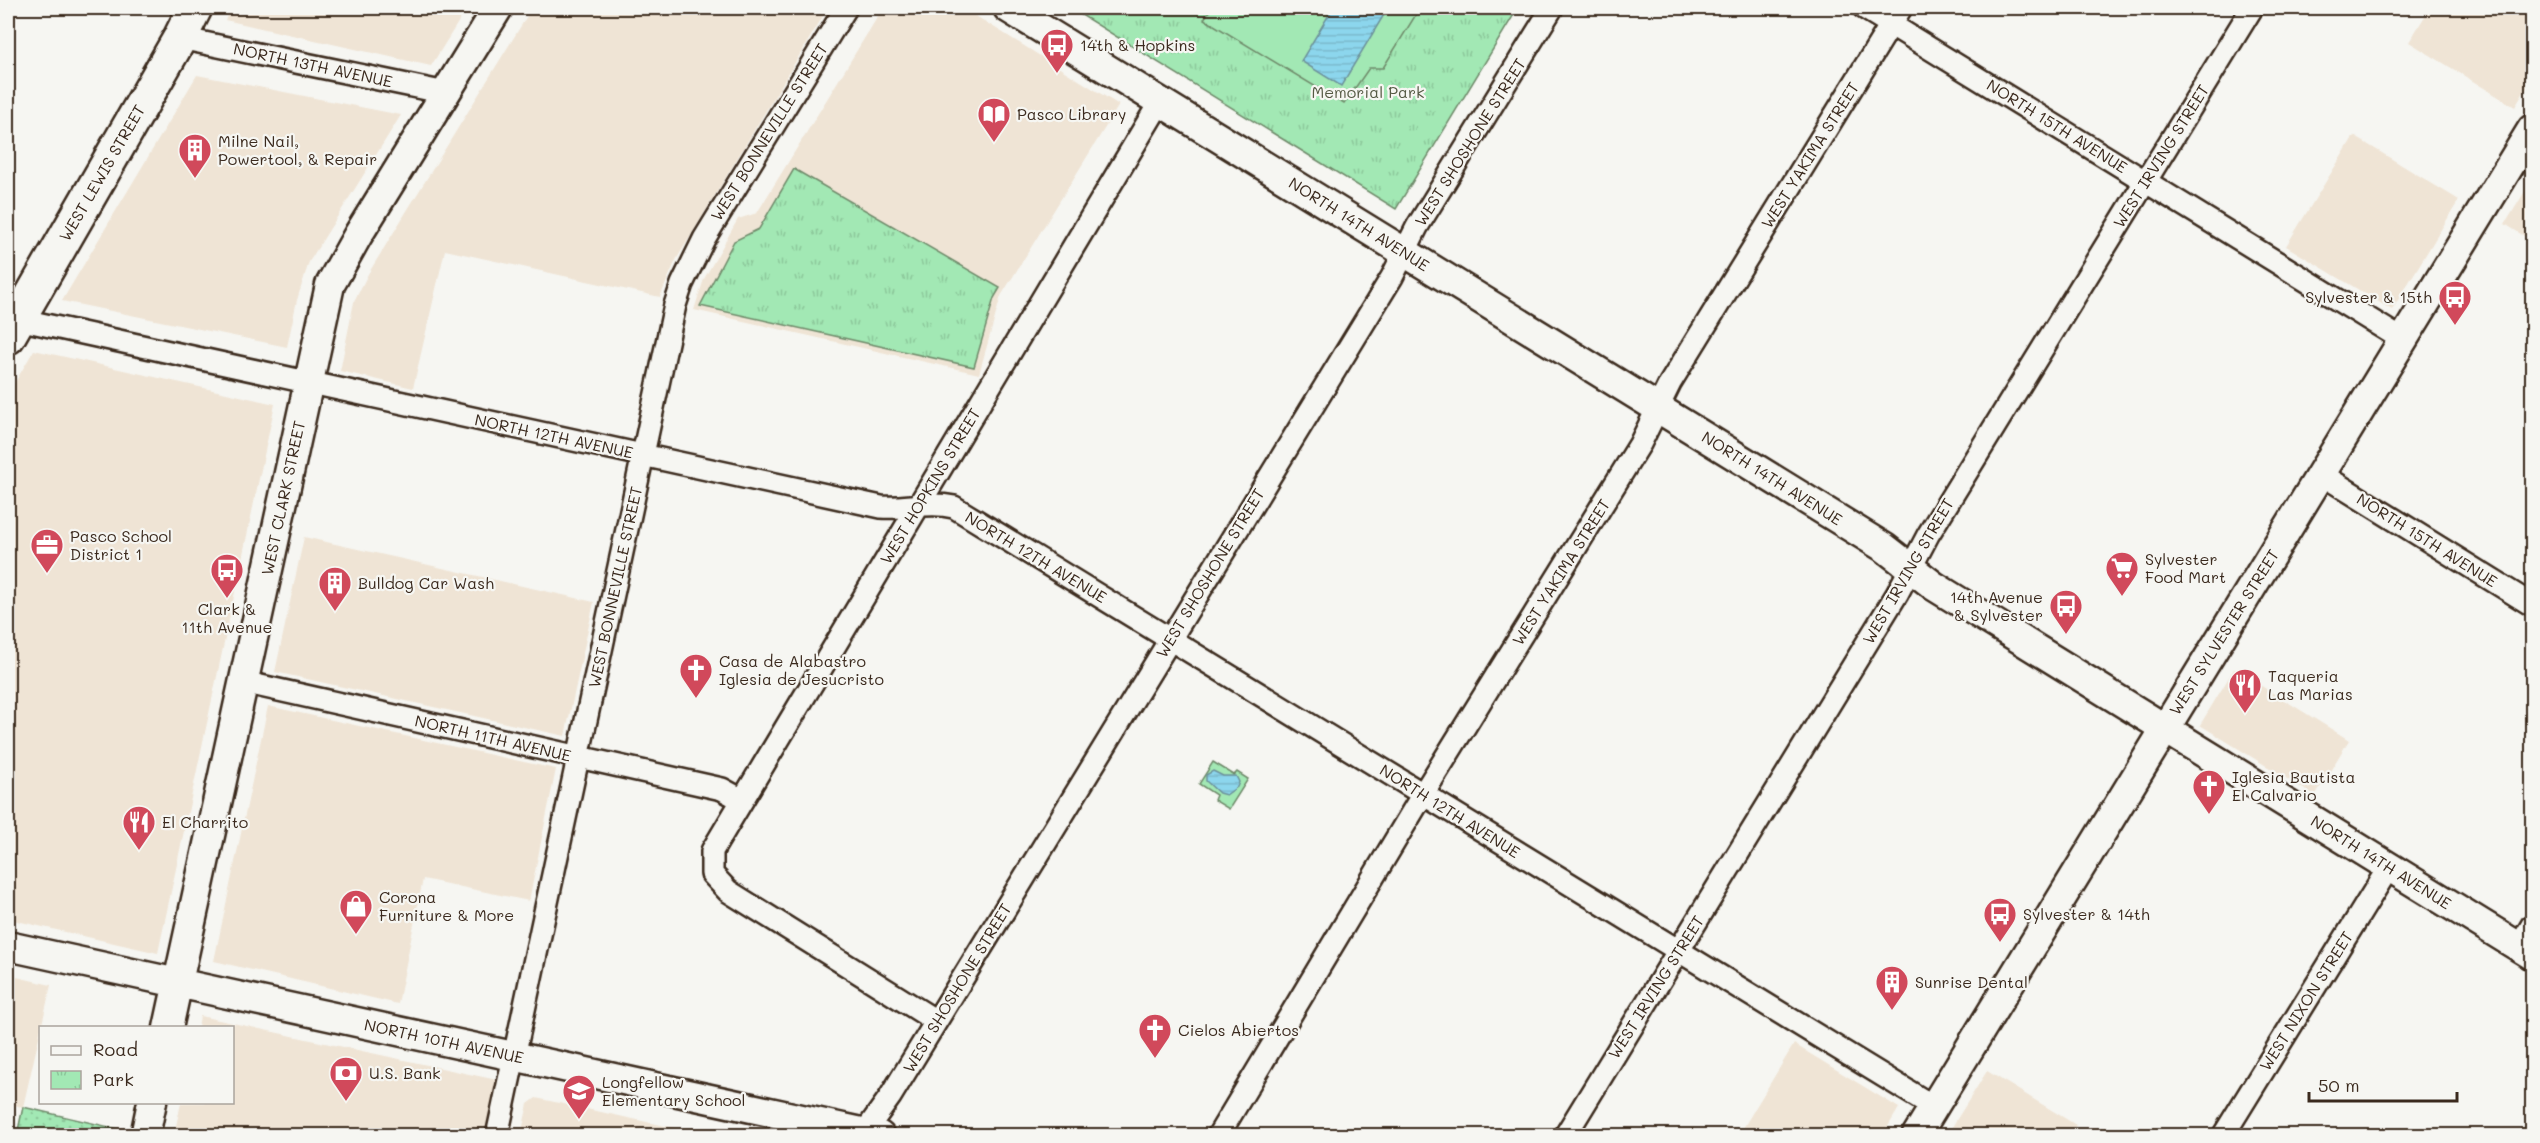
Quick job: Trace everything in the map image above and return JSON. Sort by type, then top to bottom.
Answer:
[{"type":"main road","name":"WEST LEWIS STREET","points":[[13,328],[195,8]]},
{"type":"street","name":"WEST CLARK STREET","points":[[168,1026],[326,299],[336,271],[498,8]]},
{"type":"street","name":"WEST BONNEVILLE STREET","points":[[497,1136],[675,305],[692,261],[846,8]]},
{"type":"street","name":"NORTH 14TH AVENUE","points":[[1008,8],[1885,548],[1934,586],[2389,867],[2528,943]]},
{"type":"street","name":"WEST SHOSHONE STREET","points":[[869,1134],[1392,277],[1404,252],[1552,8]]},
{"type":"street","name":"NORTH 15TH AVENUE","points":[[1864,8],[1896,16],[2146,181],[2403,340]]},
{"type":"street","name":"WEST IRVING STREET","points":[[1565,1136],[2252,8]]},
{"type":"street","name":"WEST YAKIMA STREET","points":[[1218,1136],[1423,794],[1640,444],[1674,375],[1896,16]]},
{"type":"street","name":"NORTH 13TH AVENUE","points":[[180,38],[446,93]]},
{"type":"street","name":"WEST HOPKINS STREET","points":[[936,1021],[728,891],[712,874],[712,851],[1160,102]]},
{"type":"street","name":"WEST SYLVESTER STREET","points":[[1916,1136],[2532,129]]},
{"type":"street","name":"NORTH 12TH AVENUE","points":[[13,328],[308,382],[882,507],[942,504],[965,513],[1934,1107]]},
{"type":"street","name":"NORTH 15TH AVENUE","points":[[2321,474],[2532,605]]},
{"type":"street","name":"NORTH 11TH AVENUE","points":[[243,682],[722,789],[742,800]]},
{"type":"street","name":"WEST NIXON STREET","points":[[2223,1136],[2389,867]]},
{"type":"street","name":"NORTH 10TH AVENUE","points":[[8,946],[869,1134]]},
{"type":"street","points":[[145,1136],[152,1104]]},
{"type":"shaded area","points":[[231,8],[467,8],[431,66],[225,20]]},
{"type":"shaded area","points":[[532,8],[828,8],[676,260],[660,297],[445,250],[413,388],[340,371],[354,302],[368,274]]},
{"type":"shaded area","points":[[883,8],[963,8],[1119,105],[1001,296],[979,374],[694,310],[704,279],[738,219],[757,213]]},
{"type":"shaded area","points":[[2430,8],[2532,8],[2532,79],[2515,107],[2409,42]]},
{"type":"shaded area","points":[[197,75],[401,115],[309,262],[297,300],[287,347],[62,301]]},
{"type":"shaded area","points":[[2354,136],[2459,200],[2392,310],[2286,246]]},
{"type":"shaded area","points":[[2532,180],[2532,241],[2505,224]]},
{"type":"shaded area","points":[[34,350],[275,404],[158,953],[8,919],[8,394]]},
{"type":"shaded area","points":[[304,537],[594,602],[565,736],[275,672]]},
{"type":"shaded area","points":[[2234,669],[2349,740],[2315,796],[2200,725]]},
{"type":"shaded area","points":[[268,706],[556,769],[529,901],[423,879],[398,1004],[214,961]]},
{"type":"shaded area","points":[[8,975],[51,985],[42,1026],[39,1026],[39,1037],[23,1107],[8,1104]]},
{"type":"shaded area","points":[[200,1016],[497,1080],[485,1135],[174,1135],[181,1104],[234,1104],[234,1026],[198,1026]]},
{"type":"shaded area","points":[[1794,1044],[1899,1108],[1883,1135],[1739,1135]]},
{"type":"shaded area","points":[[1987,1071],[2076,1125],[2070,1135],[1947,1135]]},
{"type":"shaded area","name":"Longfellow Elementary School","points":[[536,1098],[707,1135],[521,1135],[528,1104]]},
{"type":"green space","name":"Memorial Park","points":[[1070,8],[1518,8],[1396,209]]},
{"type":"green space","points":[[1211,8],[1420,8],[1383,68],[1369,68],[1344,104],[1204,19]]},
{"type":"green space","points":[[794,169],[1000,288],[994,298],[974,367],[700,306],[734,241],[759,229]]},
{"type":"green space","points":[[1213,762],[1234,775],[1237,772],[1248,779],[1229,809],[1214,800],[1216,795],[1199,784]]},
{"type":"green space","points":[[23,1107],[118,1129],[117,1135],[17,1135]]},
{"type":"water","points":[[1333,8],[1388,8],[1341,86],[1301,61]]},
{"type":"water","points":[[1213,771],[1223,776],[1236,776],[1239,782],[1237,787],[1226,795],[1219,793],[1206,781],[1206,775]]},
{"type":"place","name":"14th & Hopkins","points":[[1057,74]]},
{"type":"place","name":"Pasco Library","points":[[994,143]]},
{"type":"place","name":"Milne Nail, Powertool, & Repair","points":[[195,179]]},
{"type":"place","name":"Sylvester & 15th","points":[[2455,326]]},
{"type":"place","name":"Pasco School District 1","points":[[47,574]]},
{"type":"place","name":"Sylvester Food Mart","points":[[2122,597]]},
{"type":"place","name":"Clark & 11th Avenue","points":[[227,599]]},
{"type":"place","name":"Bulldog Car Wash","points":[[335,612]]},
{"type":"place","name":"14th Avenue & Sylvester","points":[[2066,635]]},
{"type":"place","name":"Casa de Alabastro Iglesia de Jesucristo","points":[[696,699]]},
{"type":"place","name":"Taqueria Las Marias","points":[[2245,714]]},
{"type":"place","name":"Iglesia Bautista El Calvario","points":[[2209,815]]},
{"type":"place","name":"El Charrito","points":[[139,851]]},
{"type":"place","name":"Corona Furniture & More","points":[[356,935]]},
{"type":"place","name":"Sylvester & 14th","points":[[2000,943]]},
{"type":"place","name":"Sunrise Dental","points":[[1892,1011]]},
{"type":"place","name":"Cielos Abiertos","points":[[1155,1059]]},
{"type":"place","name":"U.S. Bank","points":[[346,1102]]},
{"type":"place","name":"Longfellow Elementary School","points":[[579,1120]]}]
